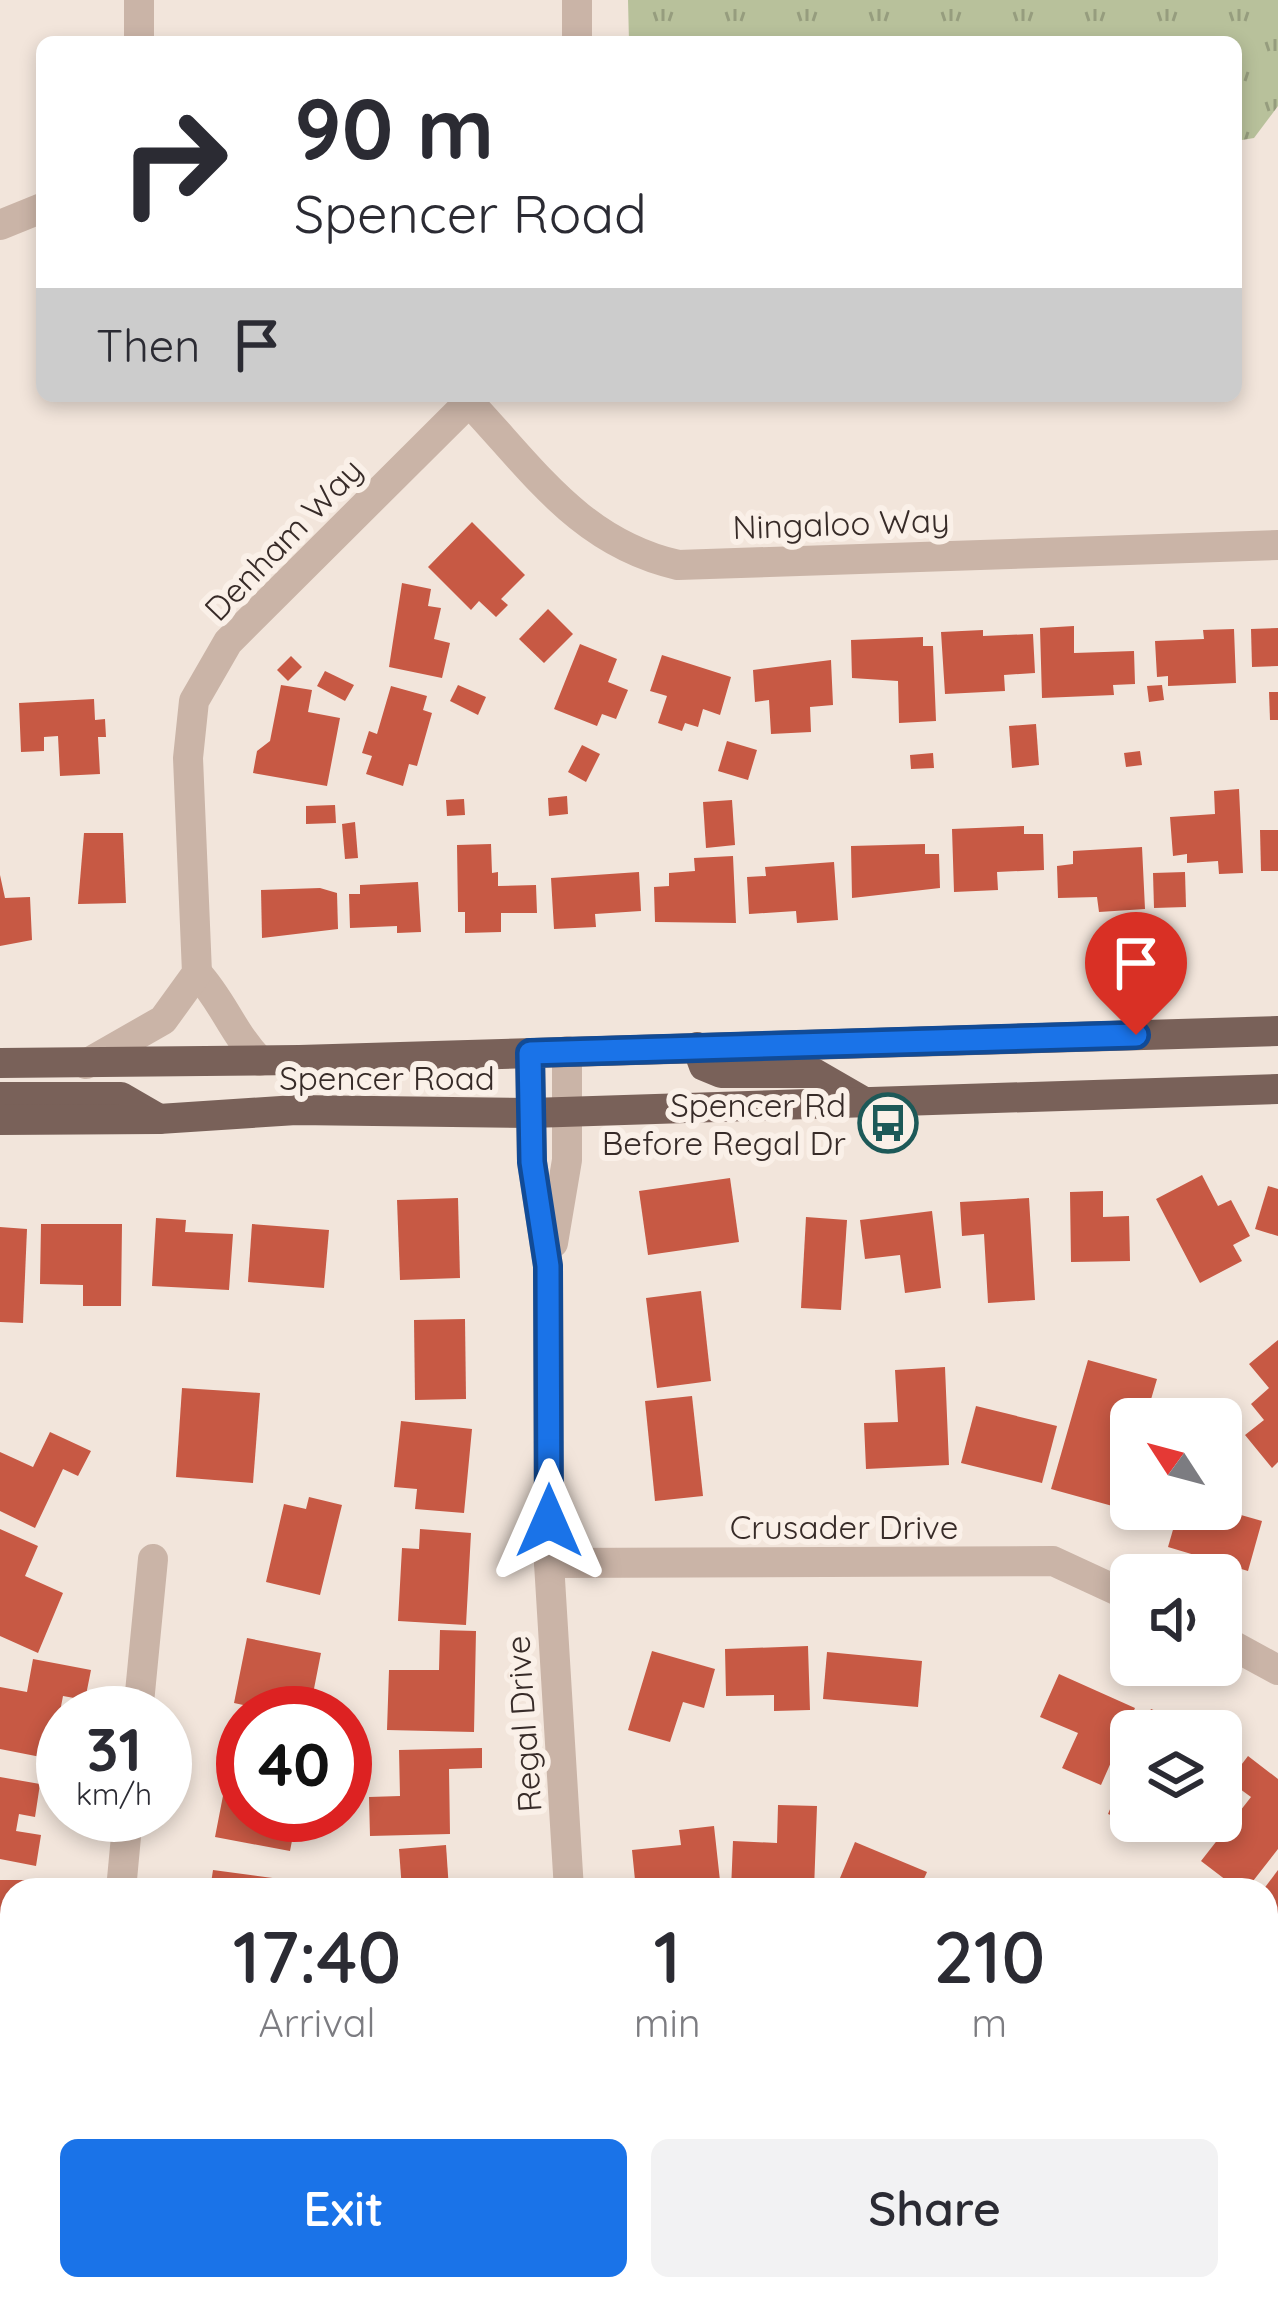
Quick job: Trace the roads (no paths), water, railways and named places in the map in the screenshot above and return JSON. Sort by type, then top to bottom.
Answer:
[{"type":"main road","name":"Spencer Road","points":[[0,1063],[260,1061],[1278,1031]]},
{"type":"main road","points":[[698,1047],[704,1066],[721,1073],[814,1073],[866,1103]]},
{"type":"main road","name":"Spencer Road","points":[[0,1120],[159,1119],[296,1110],[531,1114],[1278,1089]]},
{"type":"main road","points":[[0,1097],[121,1097],[159,1119]]},
{"type":"street","points":[[139,0],[139,36]]},
{"type":"street","points":[[577,0],[577,36]]},
{"type":"street","points":[[0,225],[36,210]]},
{"type":"street","name":"Denham Way","points":[[197,973],[188,766],[194,701],[228,642],[469,402]]},
{"type":"street","name":"Ningaloo Way","points":[[475,402],[587,529],[639,556],[678,565],[1278,545]]},
{"type":"street","points":[[86,1064],[163,1020],[197,973],[218,995],[236,1038],[260,1061]]},
{"type":"street","name":"Regal Drive","points":[[548,1266],[568,1160],[567,1051]]},
{"type":"street","name":"Regal Drive","points":[[530,1053],[532,1162],[548,1266],[549,1563],[568,1878]]},
{"type":"street","points":[[141,1686],[153,1559]]},
{"type":"street","name":"Crusader Drive","points":[[549,1563],[1053,1561],[1110,1587]]},
{"type":"street","points":[[1242,1646],[1274,1657]]},
{"type":"street","points":[[122,1878],[125,1842]]},
{"type":"place","name":"Spencer Rd Before Regal Dr","points":[[888,1123]]}]
